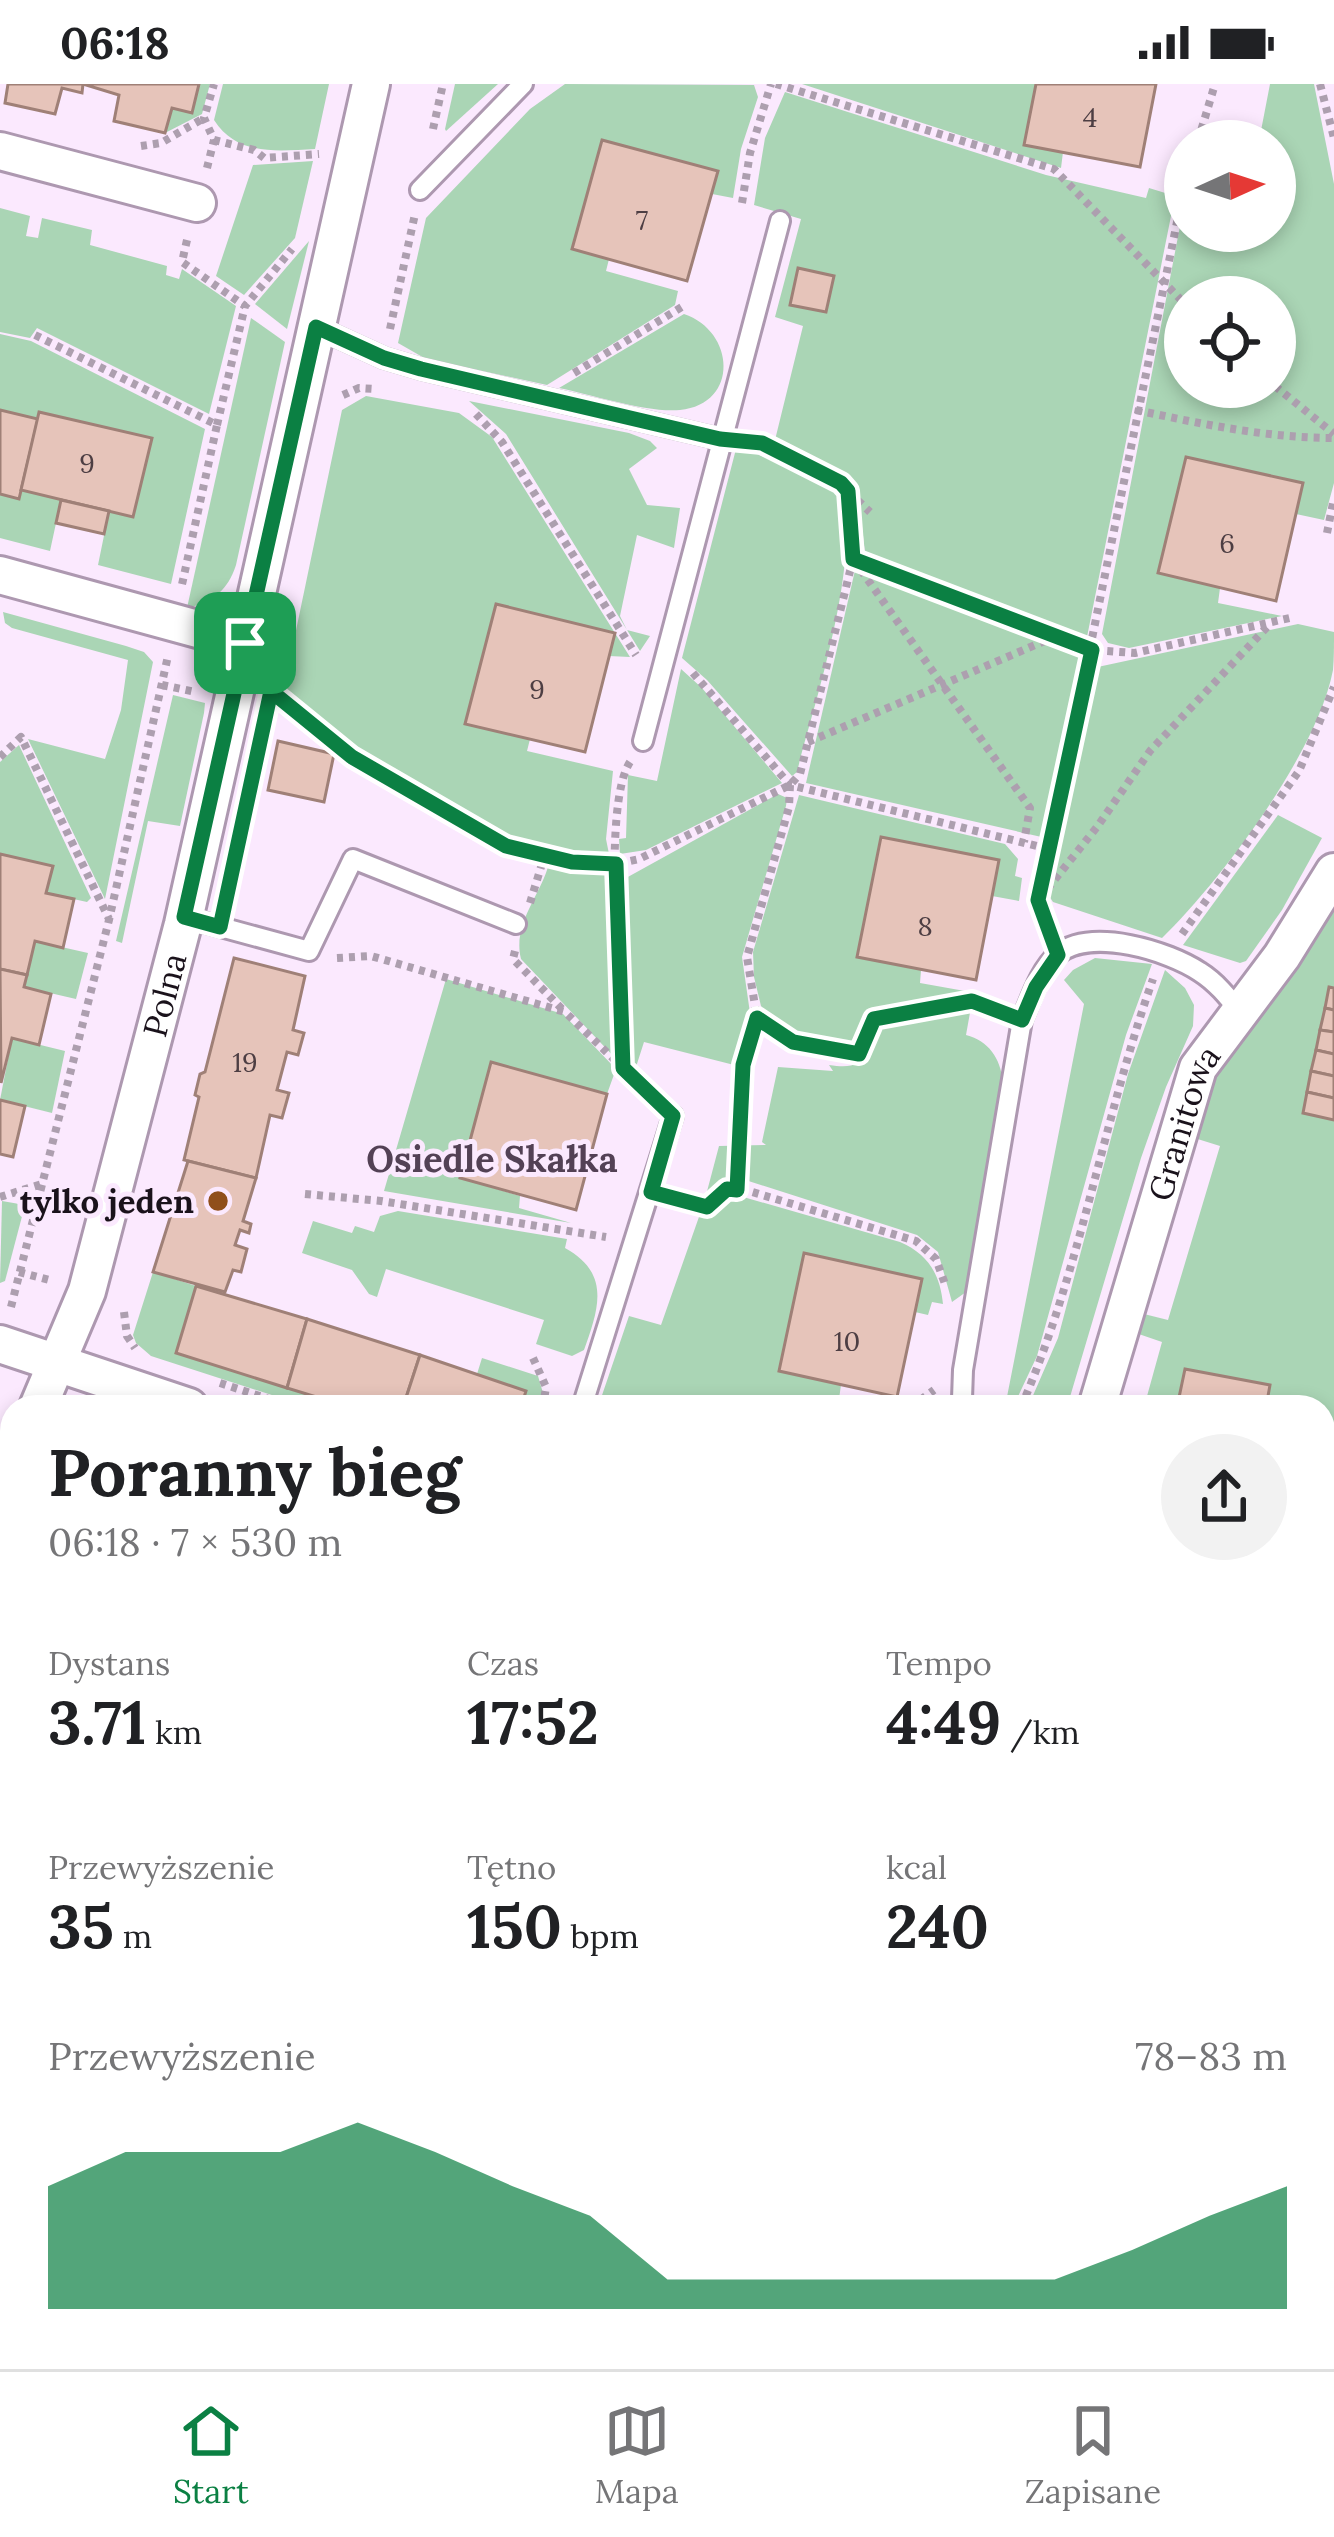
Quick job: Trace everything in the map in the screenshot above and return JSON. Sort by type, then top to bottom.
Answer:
[{"type":"street","name":"Polna","points":[[43,1395],[87,1291],[184,917],[371,84]]},
{"type":"street","points":[[0,151],[197,202]]},
{"type":"street","points":[[0,575],[245,643]]},
{"type":"street","name":"Granitowa","points":[[1100,1395],[1198,1068],[1282,956],[1334,874]]},
{"type":"street","points":[[4,1332],[58,1363],[174,1395]]},
{"type":"lane","points":[[420,190],[523,84]]},
{"type":"lane","points":[[643,741],[780,221]]},
{"type":"lane","points":[[316,327],[384,358],[720,439]]},
{"type":"lane","points":[[184,917],[309,951],[353,859],[517,924]]},
{"type":"lane","points":[[962,1395],[1022,1020],[1036,987],[1058,955],[1083,943],[1121,944],[1166,954],[1222,989],[1240,1012]]},
{"type":"lane","points":[[586,1395],[673,1116]]},
{"type":"path","points":[[214,84],[205,118],[214,140],[182,262],[245,306]]},
{"type":"path","points":[[742,203],[749,153],[773,84],[1054,170],[1162,280]]},
{"type":"path","points":[[1204,120],[1215,84]]},
{"type":"path","points":[[1320,84],[1334,138]]},
{"type":"path","points":[[214,140],[264,158],[321,154],[315,176]]},
{"type":"path","points":[[4,1332],[110,920],[245,306],[298,242]]},
{"type":"path","points":[[1058,955],[1038,900],[1169,252]]},
{"type":"path","points":[[538,395],[685,305]]},
{"type":"path","points":[[34,335],[217,425]]},
{"type":"path","points":[[332,410],[339,397],[359,388],[394,392]]},
{"type":"path","points":[[1296,404],[1334,436]]},
{"type":"path","points":[[465,408],[491,427],[502,442],[633,652],[665,653]]},
{"type":"path","points":[[1136,410],[1256,433],[1334,436]]},
{"type":"path","points":[[720,439],[762,443],[841,483],[870,512]]},
{"type":"path","points":[[271,691],[352,757],[506,846],[572,862],[616,864],[653,853],[790,785],[800,774],[853,559],[848,491]]},
{"type":"path","points":[[1328,533],[1334,498]]},
{"type":"path","points":[[853,559],[1092,650],[1136,653],[1294,617]]},
{"type":"path","points":[[853,559],[1030,808],[1024,843]]},
{"type":"path","points":[[1038,900],[1150,751],[1270,624]]},
{"type":"path","points":[[808,742],[1055,636]]},
{"type":"path","points":[[267,707],[273,679]]},
{"type":"path","points":[[700,679],[790,785],[1049,849]]},
{"type":"path","points":[[162,685],[204,694]]},
{"type":"path","points":[[1176,942],[1299,771],[1334,686]]},
{"type":"path","points":[[0,757],[21,737],[110,920]]},
{"type":"path","points":[[623,1068],[614,837],[622,774],[643,741]]},
{"type":"path","points":[[737,1190],[743,1065],[757,1018],[747,957],[789,807],[790,785]]},
{"type":"path","points":[[326,959],[371,956],[565,1012],[673,1116]]},
{"type":"path","points":[[1026,1395],[1059,1311],[1127,1054],[1157,969]]},
{"type":"path","points":[[757,1018],[793,1042],[859,1054],[874,1019],[910,1011],[972,1001],[1022,1020]]},
{"type":"path","points":[[0,1197],[42,1184]]},
{"type":"path","points":[[651,1192],[707,1207],[727,1189],[737,1190],[896,1234],[927,1248],[946,1287],[963,1370],[928,1395]]},
{"type":"path","points":[[305,1194],[636,1242]]},
{"type":"path","points":[[20,1272],[64,1284]]},
{"type":"path","points":[[0,1298],[15,1293]]},
{"type":"path","points":[[124,1300],[128,1336],[139,1353]]},
{"type":"path","points":[[533,1358],[545,1395]]},
{"type":"green space","points":[[199,84],[210,84],[202,114],[165,133],[172,108],[192,113]]},
{"type":"green space","points":[[223,84],[329,84],[315,149],[258,149],[234,140],[214,120]]},
{"type":"green space","points":[[455,84],[498,84],[446,131],[445,129]]},
{"type":"green space","points":[[565,84],[754,85],[758,97],[741,149],[733,198],[712,194],[717,171],[603,140],[572,249],[609,259],[606,271],[678,291],[675,305],[547,385],[426,359],[398,343],[426,218],[530,109]]},
{"type":"green space","points":[[802,84],[1036,84],[1024,145],[1063,152],[1061,168]]},
{"type":"green space","points":[[1270,84],[1314,84],[1334,184],[1334,483],[1324,520],[1296,514],[1303,483],[1186,457],[1159,573],[1220,588],[1218,603],[1282,616],[1129,648],[1108,643],[1102,634],[1164,310],[1164,408],[1296,408],[1296,276],[1170,276],[1175,252],[1296,252],[1296,120],[1263,120]]},
{"type":"green space","points":[[785,92],[1046,175],[1146,198],[1149,188],[1164,193],[1164,251],[1087,637],[1058,634],[873,559],[865,552],[857,485],[775,440],[803,326],[775,317],[801,219],[754,205],[765,138]]},
{"type":"green space","points":[[313,161],[295,238],[244,295],[216,276],[253,165]]},
{"type":"green space","points":[[0,208],[30,216],[26,236],[38,238],[42,218],[92,230],[90,245],[167,266],[166,275],[179,279],[182,269],[236,306],[209,414],[37,328],[30,338],[0,332]]},
{"type":"green space","points":[[309,241],[287,329],[255,304]]},
{"type":"green space","points":[[684,314],[713,335],[724,366],[713,395],[699,405],[652,409],[559,388]]},
{"type":"green space","points":[[251,318],[285,342],[236,565],[218,594],[187,608]]},
{"type":"green space","points":[[0,334],[31,341],[205,429],[171,584],[98,565],[109,511],[133,516],[152,438],[40,412],[38,419],[0,410]]},
{"type":"green space","points":[[366,396],[459,413],[492,437],[630,657],[609,656],[614,633],[496,604],[465,723],[530,739],[527,751],[613,771],[606,839],[609,854],[527,845],[353,752],[284,688],[342,410]]},
{"type":"green space","points":[[469,401],[629,433],[657,448],[629,469],[647,505],[680,508],[674,548],[637,535],[620,616],[627,630],[506,434]]},
{"type":"green space","points":[[736,449],[827,484],[841,503],[846,534],[836,619],[797,772],[792,776],[682,658]]},
{"type":"green space","points":[[21,490],[61,500],[50,551],[0,538],[0,494],[18,499]]},
{"type":"green space","points":[[856,566],[1084,652],[1046,838],[806,783]]},
{"type":"green space","points":[[3,612],[144,652],[153,662],[105,899],[28,739],[105,759],[121,710],[128,660],[12,628],[5,623]]},
{"type":"green space","points":[[1298,624],[1334,632],[1333,670],[1324,703],[1264,813],[1186,913],[1162,938],[1053,902],[1049,896],[1093,668]]},
{"type":"green space","points":[[627,630],[650,636],[640,651]]},
{"type":"green space","points":[[681,669],[782,783],[646,850],[620,854],[619,839],[626,838],[628,775],[657,781]]},
{"type":"green space","points":[[173,695],[205,703],[204,713],[180,826],[148,821],[122,943],[116,941]]},
{"type":"green space","points":[[19,745],[91,898],[87,902],[46,893],[52,866],[0,854],[0,762]]},
{"type":"green space","points":[[778,794],[787,798],[786,806],[742,957],[750,1013],[738,1066],[644,1042],[635,1070],[629,1061],[626,878]]},
{"type":"green space","points":[[799,795],[1005,844],[1018,859],[1019,901],[992,896],[998,860],[881,838],[858,957],[921,970],[920,983],[976,993],[872,1015],[855,1051],[798,1037],[778,1025],[761,1006],[753,952]]},
{"type":"green space","points":[[1278,815],[1322,838],[1282,910],[1246,961],[1183,945]]},
{"type":"green space","points":[[549,863],[609,869],[618,1061],[521,959],[524,921]]},
{"type":"green space","points":[[1334,908],[1334,988],[1329,988],[1303,1112],[1334,1120],[1334,1395],[1147,1395],[1162,1342],[1130,1331],[1136,1312],[1168,1320],[1220,1146],[1188,1136],[1206,1080]]},
{"type":"green space","points":[[35,941],[88,953],[76,999],[24,987]]},
{"type":"green space","points":[[1095,958],[1152,964],[1126,1035],[1037,1356],[1019,1395],[1007,1395],[1084,1004],[1064,980]]},
{"type":"green space","points":[[1165,970],[1185,988],[1194,1005],[1193,1026],[1141,1158],[1071,1395],[1033,1395],[1058,1338],[1128,1074]]},
{"type":"green space","points":[[446,979],[563,1014],[616,1069],[607,1094],[491,1063],[460,1178],[520,1196],[519,1208],[571,1223],[384,1191]]},
{"type":"green space","points":[[971,1007],[966,1035],[992,1052],[1003,1081],[966,1292],[952,1302],[938,1252],[917,1235],[736,1177],[705,1199],[719,1146],[766,1145],[762,1142],[778,1067],[833,1071],[829,1065],[851,1065],[863,1058],[879,1023]]},
{"type":"green space","points":[[12,1038],[65,1051],[52,1113],[0,1100]]},
{"type":"green space","points":[[733,1194],[900,1242],[931,1266],[943,1304],[932,1302],[928,1315],[915,1312],[921,1279],[804,1254],[780,1371],[841,1385],[840,1395],[602,1395],[629,1316],[661,1325],[700,1214],[709,1214]]},
{"type":"green space","points":[[2,1201],[25,1205],[5,1281],[0,1283]]},
{"type":"green space","points":[[398,1211],[567,1239],[565,1248],[590,1269],[597,1294],[584,1350],[572,1356],[536,1344],[544,1320],[386,1269],[377,1297],[369,1294],[352,1270],[302,1253],[313,1221],[352,1233],[355,1226],[374,1232],[380,1216]]},
{"type":"green space","points":[[153,1272],[196,1286],[176,1353],[311,1395],[272,1395],[151,1356],[133,1335]]},
{"type":"green space","points":[[482,1358],[538,1376],[542,1395],[525,1395],[526,1391],[477,1374]]},
{"type":"building","points":[[8,84],[83,84],[82,93],[62,88],[55,114],[5,103]]},
{"type":"building","points":[[83,84],[199,84],[192,113],[172,108],[165,133],[114,121],[119,95]]},
{"type":"building","points":[[1036,84],[1156,84],[1140,167],[1024,145]]},
{"type":"building","points":[[602,140],[718,171],[687,281],[572,249]]},
{"type":"building","points":[[798,268],[834,276],[826,312],[790,305]]},
{"type":"building","points":[[0,410],[38,419],[19,499],[0,494]]},
{"type":"building","points":[[39,412],[152,438],[133,517],[21,490]]},
{"type":"building","points":[[1186,457],[1303,483],[1276,601],[1158,573]]},
{"type":"building","points":[[61,500],[109,511],[104,534],[56,523]]},
{"type":"building","points":[[496,604],[615,633],[585,752],[465,724]]},
{"type":"building","points":[[278,741],[334,754],[324,802],[268,790]]},
{"type":"building","points":[[881,837],[999,860],[976,980],[857,957]]},
{"type":"building","points":[[0,854],[53,866],[46,893],[74,899],[63,948],[35,941],[27,975],[0,969]]},
{"type":"building","points":[[234,958],[305,976],[293,1030],[304,1033],[298,1055],[287,1052],[277,1090],[289,1093],[282,1118],[270,1115],[256,1178],[184,1160],[200,1074],[205,1072]]},
{"type":"building","points":[[0,969],[27,975],[24,987],[51,994],[39,1045],[12,1038],[1,1083]]},
{"type":"building","points":[[1329,987],[1334,988],[1334,1010],[1325,1008]]},
{"type":"building","points":[[1325,1008],[1334,1010],[1334,1032],[1320,1030]]},
{"type":"building","points":[[1320,1030],[1334,1032],[1334,1054],[1316,1050]]},
{"type":"building","points":[[1316,1050],[1334,1054],[1334,1076],[1311,1071]]},
{"type":"building","points":[[491,1062],[607,1094],[576,1210],[460,1178]]},
{"type":"building","points":[[1311,1071],[1334,1076],[1334,1098],[1307,1092]]},
{"type":"building","points":[[1307,1092],[1334,1098],[1334,1120],[1303,1113]]},
{"type":"building","points":[[0,1100],[25,1106],[13,1157],[0,1154]]},
{"type":"building","points":[[188,1161],[256,1178],[243,1221],[251,1224],[249,1233],[240,1230],[235,1245],[247,1249],[241,1272],[233,1270],[225,1292],[153,1272]]},
{"type":"building","points":[[804,1253],[922,1279],[897,1395],[779,1371]]},
{"type":"building","points":[[196,1286],[307,1319],[287,1388],[176,1353]]},
{"type":"building","points":[[307,1319],[420,1355],[407,1395],[310,1395],[287,1388]]},
{"type":"building","points":[[420,1355],[526,1391],[525,1395],[407,1395]]},
{"type":"building","points":[[1185,1369],[1270,1385],[1268,1395],[1180,1395]]},
{"type":"place","name":"tylko jeden","points":[[218,1201]]},
{"type":"district","name":"Osiedle Skałka","points":[[492,1159]]},
{"type":"route","points":[[316,327],[421,369],[720,439],[762,443],[848,491],[853,559],[1092,650],[1038,900],[1058,955],[1036,987],[1022,1020],[972,1001],[910,1011],[874,1019],[859,1054],[793,1042],[757,1018],[743,1065],[737,1190],[727,1189],[707,1207],[651,1192],[673,1116],[623,1068],[616,864],[572,862],[506,846],[352,757],[271,691],[220,927],[184,917],[245,643],[316,327]]}]
